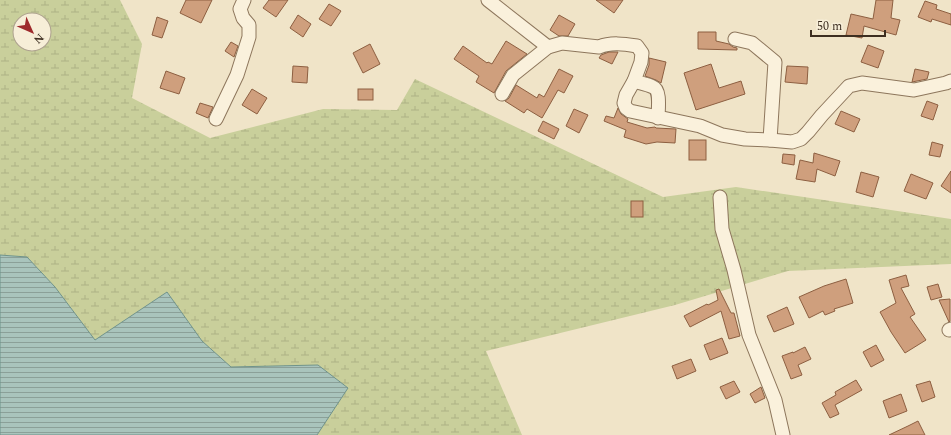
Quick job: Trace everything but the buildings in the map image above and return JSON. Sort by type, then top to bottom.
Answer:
[{"type":"street","points":[[216,119],[236,75],[249,37],[249,24],[243,18],[240,9],[244,0]]},
{"type":"street","points":[[488,0],[548,47]]},
{"type":"street","points":[[735,39],[752,43],[775,62],[770,140]]},
{"type":"street","points":[[502,94],[513,75],[548,47],[562,43],[599,47],[604,44],[636,46],[642,53],[641,62],[624,103],[626,108],[630,111],[700,126],[722,135],[745,139],[792,142],[801,139],[849,86],[862,83],[914,90],[951,81]]},
{"type":"street","points":[[634,81],[657,89],[658,118]]},
{"type":"street","points":[[720,197],[722,229],[734,270],[749,335],[776,400],[783,435]]},
{"type":"green space","points":[[0,0],[120,0],[142,44],[132,98],[210,138],[323,109],[397,110],[415,79],[663,197],[736,187],[951,219],[951,264],[788,271],[675,305],[486,351],[522,435],[317,435],[348,388],[318,365],[231,367],[202,341],[167,292],[95,340],[55,287],[27,257],[0,255]]},
{"type":"water","points":[[0,255],[27,257],[55,287],[95,340],[167,292],[202,341],[231,367],[318,365],[348,388],[317,435],[0,435]]}]
